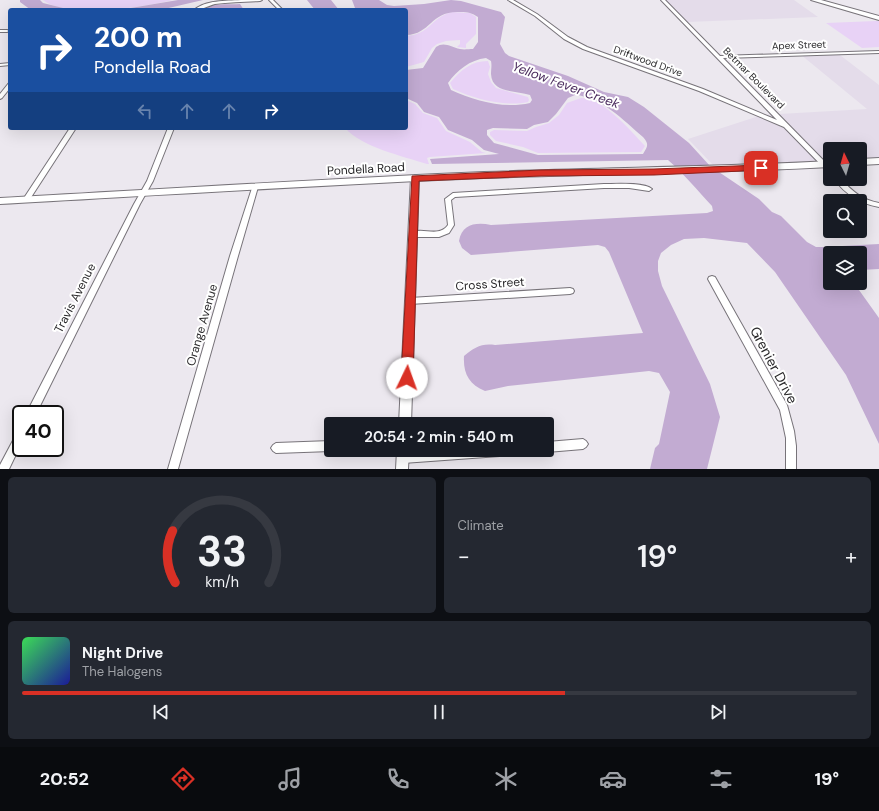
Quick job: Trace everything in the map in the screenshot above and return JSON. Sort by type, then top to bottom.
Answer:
[{"type":"main road","points":[[814,0],[879,18]]},
{"type":"main road","points":[[833,0],[879,13]]},
{"type":"main road","points":[[867,162],[879,161]]},
{"type":"main road","name":"Pondella Road","points":[[0,201],[415,178],[541,173],[654,172],[823,164]]},
{"type":"street","points":[[200,8],[203,6],[260,0]]},
{"type":"street","points":[[271,0],[279,8]]},
{"type":"street","name":"Driftwood Drive","points":[[510,0],[540,18],[566,38],[585,48],[701,90],[786,126]]},
{"type":"street","name":"Betmar Boulevard","points":[[663,0],[786,126],[823,160]]},
{"type":"street","points":[[0,31],[7,31]]},
{"type":"street","name":"Apex Street","points":[[719,57],[879,52]]},
{"type":"street","points":[[0,96],[8,87]]},
{"type":"street","points":[[26,200],[72,130]]},
{"type":"street","name":"Travis Avenue","points":[[36,405],[150,180],[170,130]]},
{"type":"street","points":[[405,417],[414,234],[415,178]]},
{"type":"street","points":[[414,234],[439,234],[447,231],[451,225],[448,199],[453,195],[604,186],[648,188]]},
{"type":"street","points":[[845,186],[859,200],[869,204],[879,205]]},
{"type":"street","name":"Orange Avenue","points":[[173,469],[255,187]]},
{"type":"street","name":"Grenier Drive","points":[[712,279],[784,408],[792,442],[790,469]]},
{"type":"street","name":"Cross Street","points":[[410,301],[570,291]]},
{"type":"street","points":[[554,446],[583,444]]},
{"type":"street","points":[[276,448],[324,446]]},
{"type":"street","points":[[4,469],[12,453]]},
{"type":"street","points":[[403,459],[428,457]]},
{"type":"shaded area","points":[[43,0],[173,0],[125,8],[65,8],[55,6]]},
{"type":"shaded area","points":[[665,0],[794,0],[818,17],[687,22]]},
{"type":"shaded area","points":[[452,12],[470,13],[476,17],[476,34],[466,44],[466,48],[457,47],[460,44],[460,40],[446,41],[437,44],[432,48],[424,62],[408,66],[408,36],[420,33],[445,14]]},
{"type":"shaded area","points":[[879,21],[879,47],[862,48],[826,23]]},
{"type":"shaded area","points":[[836,52],[879,85],[879,158],[867,159],[867,142],[823,142],[823,161],[715,167],[688,139],[762,115],[867,109],[800,54]]},
{"type":"shaded area","points":[[488,61],[490,67],[488,74],[491,82],[496,88],[528,97],[528,102],[500,103],[480,99],[453,89],[450,83],[462,70],[476,63]]},
{"type":"shaded area","points":[[581,98],[589,99],[598,103],[616,116],[645,146],[641,152],[538,153],[523,147],[496,141],[490,135],[490,132],[494,130],[527,131],[549,123],[559,115],[567,103]]},
{"type":"shaded area","points":[[408,101],[415,104],[423,113],[437,118],[446,131],[470,142],[482,152],[486,153],[430,157],[427,158],[429,164],[427,164],[372,146],[352,135],[347,130],[408,130]]},
{"type":"water","points":[[20,0],[40,0],[43,3],[63,8],[28,8],[20,2]]},
{"type":"water","points":[[178,0],[203,0],[169,8],[131,8]]},
{"type":"water","points":[[307,0],[331,0],[337,8],[313,8]]},
{"type":"water","name":"Yellow Fever Creek","points":[[352,0],[379,0],[387,5],[394,6],[451,0],[461,1],[501,12],[505,17],[500,44],[505,53],[509,56],[568,76],[604,92],[628,97],[644,107],[689,143],[710,166],[759,199],[772,212],[781,216],[807,242],[816,247],[823,247],[823,290],[859,290],[879,318],[879,444],[846,375],[775,272],[747,243],[704,238],[684,239],[671,245],[661,253],[658,261],[658,271],[662,286],[710,384],[720,417],[707,469],[650,469],[655,448],[659,444],[670,392],[659,373],[649,371],[508,386],[485,391],[471,382],[466,373],[464,356],[482,345],[643,333],[609,252],[605,247],[598,245],[471,255],[462,248],[459,241],[463,231],[466,228],[475,224],[491,225],[707,213],[713,211],[712,206],[685,176],[668,160],[432,164],[430,159],[499,154],[484,150],[472,140],[448,130],[439,117],[424,112],[417,103],[408,99],[408,70],[423,68],[436,47],[442,44],[462,49],[473,49],[478,42],[478,17],[468,13],[451,12],[437,18],[415,34],[408,35],[408,8],[355,8]],"holes":[[[486,58],[491,61],[492,80],[496,85],[506,90],[530,95],[532,100],[530,103],[520,105],[490,103],[470,98],[451,90],[448,83],[464,66]],[[575,95],[594,100],[612,110],[643,137],[647,143],[647,147],[643,154],[538,155],[494,143],[487,135],[487,130],[493,128],[527,129],[534,125],[548,122],[568,98]]]},
{"type":"water","points":[[221,4],[240,4],[243,8],[206,8]]},
{"type":"water","points":[[879,244],[879,269],[867,270],[867,246],[842,246]]},
{"type":"route","points":[[407,378],[416,193],[415,178],[541,173],[654,172],[761,168]]}]
